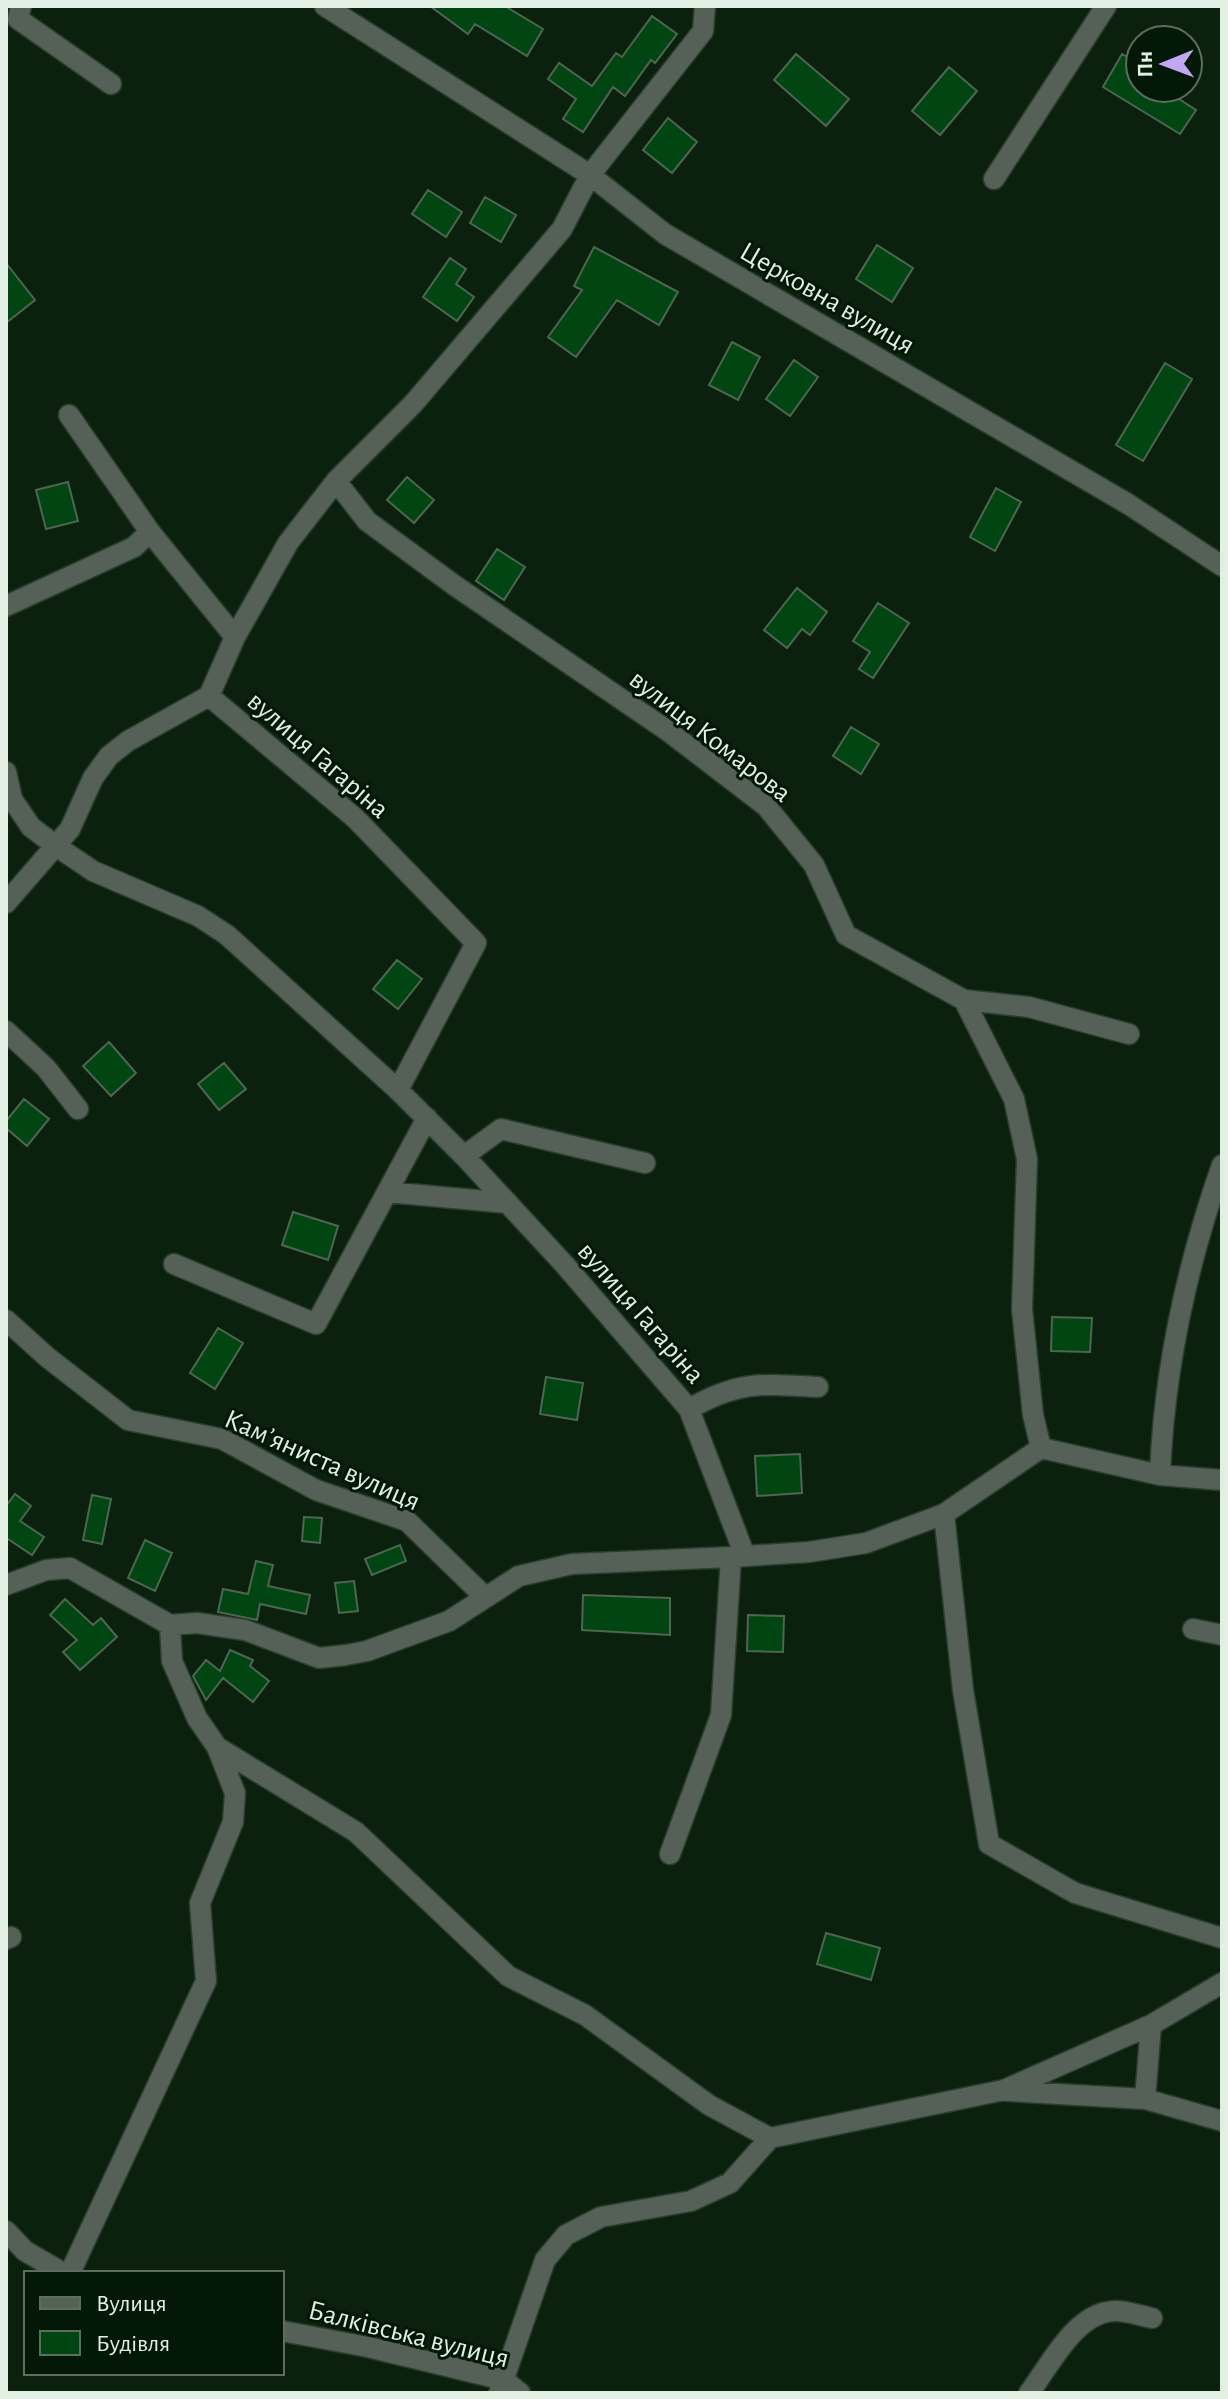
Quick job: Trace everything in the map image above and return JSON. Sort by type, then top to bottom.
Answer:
[{"type":"street","points":[[325,6],[590,175]]},
{"type":"street","points":[[69,415],[150,532],[235,637],[288,543],[336,481],[413,404],[562,229],[590,175],[703,31],[705,6]]},
{"type":"street","points":[[994,179],[1106,6]]},
{"type":"street","points":[[15,12],[111,84]]},
{"type":"street","name":"Церковна вулиця","points":[[590,175],[665,234],[1128,504],[1222,566]]},
{"type":"street","name":"вулиця Комарова","points":[[336,481],[367,521],[454,585],[668,731],[766,806],[814,865],[846,935],[964,1000]]},
{"type":"street","points":[[6,606],[134,547],[150,532]]},
{"type":"street","name":"вулиця Гагаріна","points":[[6,903],[70,829],[93,778],[109,756],[128,741],[209,696],[235,637]]},
{"type":"street","name":"вулиця Гагаріна","points":[[209,696],[355,818],[476,943],[398,1090]]},
{"type":"street","name":"вулиця Гагаріна","points":[[6,772],[12,799],[31,827],[93,871],[198,916],[227,935],[398,1090],[508,1203],[689,1409],[738,1557]]},
{"type":"street","points":[[964,1000],[1029,1007],[1129,1034]]},
{"type":"street","points":[[964,1000],[1014,1099],[1027,1159],[1022,1309],[1033,1415],[1041,1448]]},
{"type":"street","points":[[6,1031],[46,1068],[78,1109]]},
{"type":"street","points":[[174,1264],[316,1324],[427,1118]]},
{"type":"street","points":[[464,1156],[501,1129],[645,1163]]},
{"type":"street","points":[[1160,1475],[1162,1430],[1174,1343],[1202,1224],[1222,1165]]},
{"type":"street","points":[[387,1192],[508,1203]]},
{"type":"street","name":"Камʼяниста вулиця","points":[[6,1320],[47,1357],[128,1420],[222,1439],[316,1490],[407,1521],[484,1596]]},
{"type":"street","points":[[689,1409],[712,1395],[745,1385],[818,1387]]},
{"type":"street","points":[[6,1585],[46,1570],[70,1568],[170,1625],[197,1623],[245,1630],[319,1658],[367,1651],[449,1621],[519,1576],[572,1564],[809,1552],[866,1543],[944,1514],[1041,1448],[1160,1475],[1222,1480]]},
{"type":"street","points":[[944,1514],[963,1690],[989,1844],[1075,1893],[1222,1938]]},
{"type":"street","points":[[670,1854],[721,1715],[738,1557]]},
{"type":"street","points":[[71,2271],[206,1981],[200,1903],[233,1822],[235,1793],[217,1747],[197,1718],[172,1661],[170,1625]]},
{"type":"street","points":[[1193,1629],[1222,1635]]},
{"type":"street","points":[[217,1747],[356,1832],[508,1976],[585,2015],[709,2105],[770,2138]]},
{"type":"street","points":[[501,2386],[545,2260],[566,2235],[601,2217],[691,2201],[730,2183],[770,2138],[1004,2090],[1151,2025],[1222,1983]]},
{"type":"street","points":[[1145,2099],[1151,2025]]},
{"type":"street","points":[[1004,2090],[1145,2099],[1222,2121]]},
{"type":"street","points":[[6,2231],[25,2251],[60,2271]]},
{"type":"street","points":[[1029,2393],[1078,2327],[1094,2314],[1117,2311],[1152,2318]]},
{"type":"street","name":"Балківська вулиця","points":[[284,2331],[368,2347],[520,2393]]},
{"type":"building","points":[[430,6],[505,6],[543,29],[527,56],[475,24],[468,34]]},
{"type":"building","points":[[652,16],[677,34],[655,63],[651,60],[625,96],[613,87],[583,132],[563,119],[576,99],[548,79],[559,63],[592,86],[616,53],[622,57]]},
{"type":"building","points":[[796,54],[849,99],[826,126],[774,80]]},
{"type":"building","points":[[1122,54],[1124,55],[1124,100],[1103,87]]},
{"type":"building","points":[[949,67],[977,91],[940,135],[912,111]]},
{"type":"building","points":[[1131,104],[1187,104],[1196,110],[1180,134]]},
{"type":"building","points":[[668,118],[697,142],[672,173],[643,150]]},
{"type":"building","points":[[428,190],[462,212],[446,237],[412,214]]},
{"type":"building","points":[[485,197],[516,215],[501,242],[470,223]]},
{"type":"building","points":[[877,245],[913,268],[892,302],[856,279]]},
{"type":"building","points":[[594,247],[678,292],[659,325],[617,300],[576,357],[548,337],[582,290],[574,286]]},
{"type":"building","points":[[450,258],[466,269],[456,284],[474,297],[457,321],[423,297]]},
{"type":"building","points":[[6,263],[35,300],[6,323]]},
{"type":"building","points":[[732,342],[760,357],[738,400],[709,385]]},
{"type":"building","points":[[794,360],[818,377],[790,416],[766,399]]},
{"type":"building","points":[[1165,363],[1192,379],[1143,461],[1116,445]]},
{"type":"building","points":[[407,477],[434,500],[414,523],[387,500]]},
{"type":"building","points":[[68,482],[78,521],[46,529],[36,490]]},
{"type":"building","points":[[996,488],[1021,502],[995,551],[970,537]]},
{"type":"building","points":[[497,549],[525,567],[504,600],[476,581]]},
{"type":"building","points":[[797,588],[827,612],[810,635],[802,629],[787,648],[764,630]]},
{"type":"building","points":[[878,603],[909,623],[873,678],[859,669],[870,652],[853,641]]},
{"type":"building","points":[[851,727],[879,744],[861,774],[833,756]]},
{"type":"building","points":[[397,960],[422,979],[398,1009],[373,989]]},
{"type":"building","points":[[109,1042],[136,1073],[111,1096],[83,1066]]},
{"type":"building","points":[[224,1063],[246,1089],[219,1110],[198,1084]]},
{"type":"building","points":[[24,1099],[49,1119],[27,1146],[6,1128],[6,1121]]},
{"type":"building","points":[[293,1212],[338,1226],[328,1260],[282,1245]]},
{"type":"building","points":[[1052,1317],[1092,1318],[1090,1352],[1051,1351]]},
{"type":"building","points":[[218,1328],[243,1343],[215,1389],[190,1373]]},
{"type":"building","points":[[546,1377],[583,1383],[577,1420],[540,1414]]},
{"type":"building","points":[[800,1454],[802,1493],[757,1496],[755,1456]]},
{"type":"building","points":[[15,1494],[31,1506],[20,1521],[44,1537],[32,1555],[8,1539],[6,1541],[6,1506]]},
{"type":"building","points":[[92,1495],[111,1499],[102,1544],[83,1540]]},
{"type":"building","points":[[304,1517],[322,1518],[320,1543],[302,1541]]},
{"type":"building","points":[[145,1540],[172,1553],[155,1591],[128,1578]]},
{"type":"building","points":[[400,1545],[406,1561],[372,1575],[365,1559]]},
{"type":"building","points":[[256,1561],[273,1565],[268,1586],[310,1595],[306,1614],[260,1604],[257,1620],[218,1612],[223,1589],[248,1594]]},
{"type":"building","points":[[354,1581],[358,1611],[339,1613],[335,1583]]},
{"type":"building","points":[[583,1595],[670,1598],[670,1635],[582,1630]]},
{"type":"building","points":[[65,1599],[93,1625],[101,1618],[117,1637],[80,1670],[63,1652],[77,1640],[50,1615]]},
{"type":"building","points":[[748,1615],[784,1616],[783,1652],[747,1651]]},
{"type":"building","points":[[230,1650],[253,1660],[250,1666],[269,1681],[253,1702],[223,1678],[206,1700],[193,1676],[206,1660],[220,1671]]},
{"type":"building","points":[[826,1933],[880,1948],[871,1980],[817,1964]]}]
